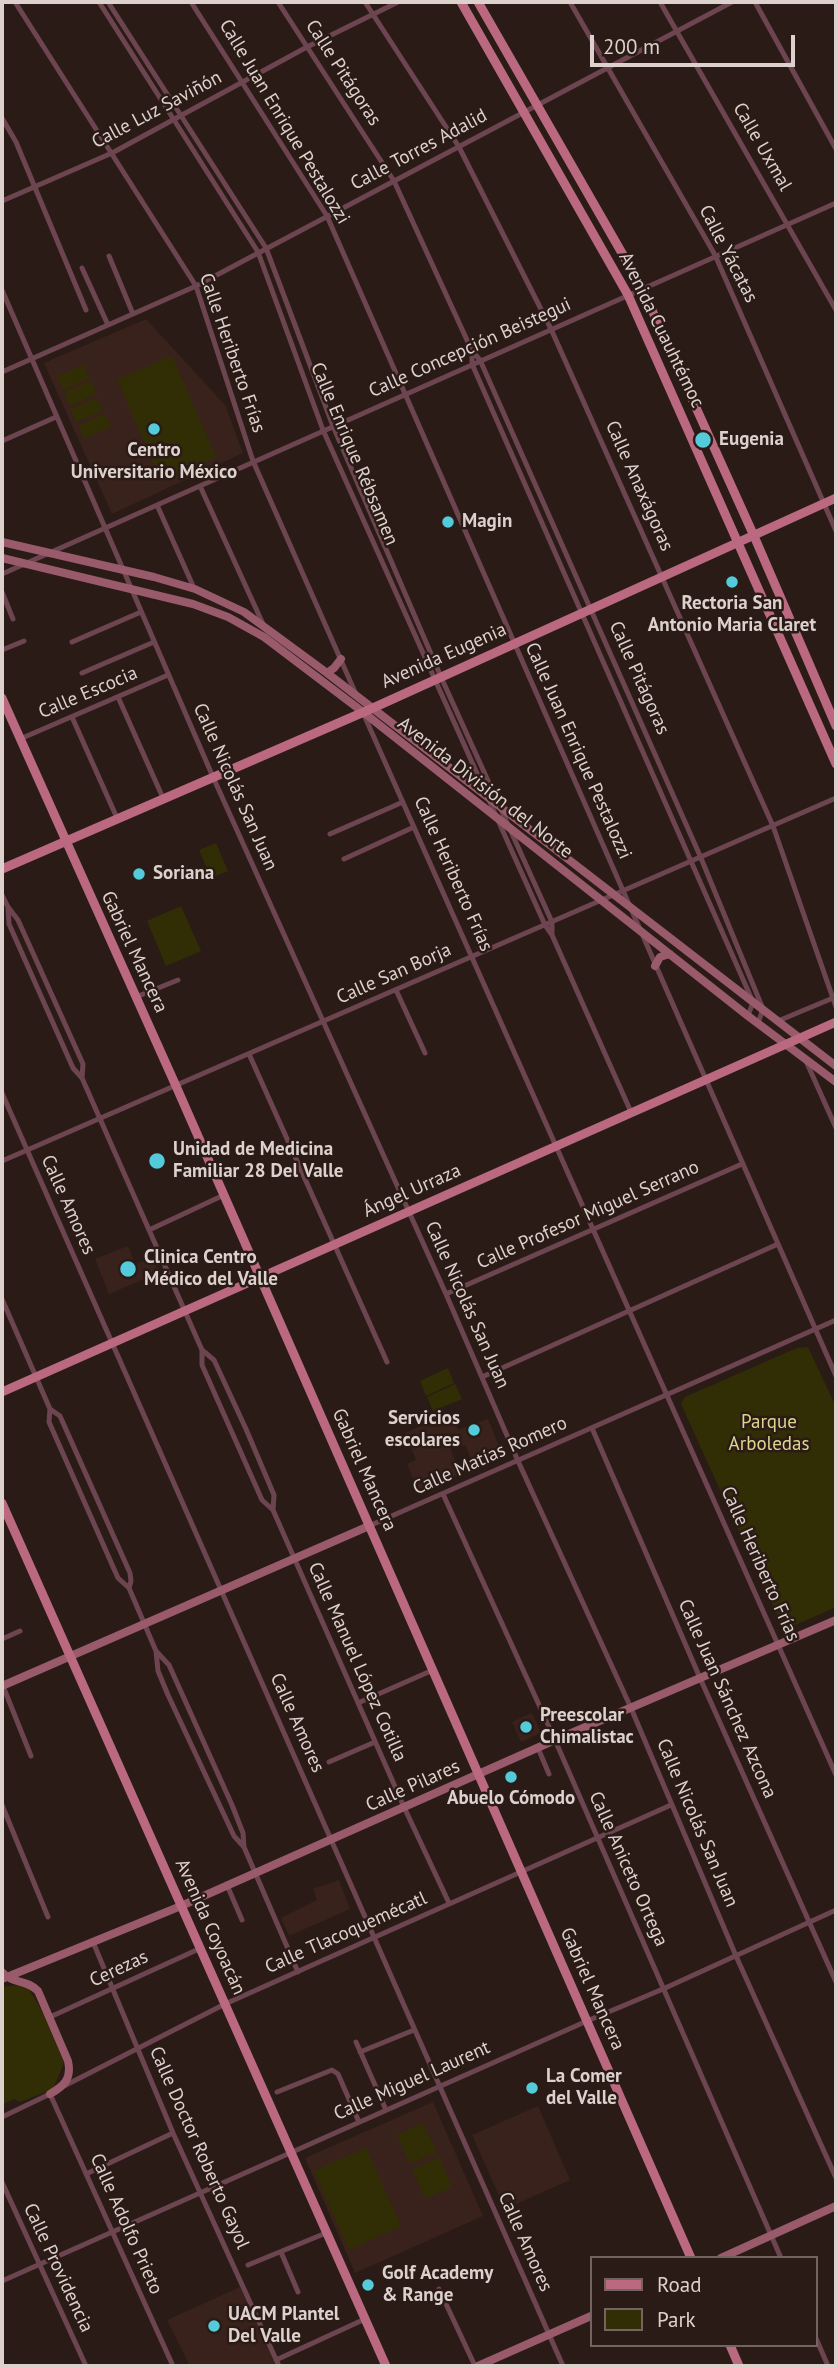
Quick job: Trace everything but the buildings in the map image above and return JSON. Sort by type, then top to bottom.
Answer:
[{"type":"main road","name":"Avenida Cuauhtémoc","points":[[461,2],[628,295],[836,764]]},
{"type":"main road","name":"Avenida Cuauhtémoc","points":[[478,2],[642,288],[836,726]]},
{"type":"main road","name":"Avenida Eugenia","points":[[64,841],[373,708],[836,498]]},
{"type":"main road","name":"Avenida División del Norte","points":[[2,542],[195,589],[244,612],[619,893],[628,905],[836,1066]]},
{"type":"main road","name":"Avenida División del Norte","points":[[2,558],[193,604],[246,626],[264,637],[836,1082]]},
{"type":"main road","points":[[327,673],[341,659]]},
{"type":"main road","name":"Gabriel Mancera","points":[[2,698],[176,1086],[690,2256]]},
{"type":"main road","points":[[2,869],[64,841]]},
{"type":"main road","points":[[654,966],[660,957],[670,954]]},
{"type":"main road","name":"Ángel Urraza","points":[[2,1392],[836,1022]]},
{"type":"main road","name":"Avenida Coyoacán","points":[[2,1503],[386,2366]]},
{"type":"main road","name":"Calle Matías Romero","points":[[2,1686],[369,1526]]},
{"type":"main road","name":"Calle Pilares","points":[[3,1976],[181,1906],[836,1620]]},
{"type":"main road","points":[[3,1976],[34,1987],[50,2017],[68,2062],[69,2072],[63,2086]]},
{"type":"main road","points":[[69,2072],[77,2079]]},
{"type":"main road","name":"Calle Tlacoquemécatl","points":[[50,2094],[63,2086]]},
{"type":"main road","points":[[725,2256],[836,2206]]},
{"type":"main road","points":[[477,2366],[590,2316]]},
{"type":"main road","points":[[731,2347],[739,2366]]},
{"type":"street","name":"Calle Heriberto Frías","points":[[15,2],[196,286],[253,461],[836,1775]]},
{"type":"street","name":"Calle Enrique Rébsamen","points":[[99,2],[265,248],[333,426],[386,548],[484,794],[552,935],[631,1112]]},
{"type":"street","name":"Calle Enrique Rébsamen","points":[[108,2],[258,253],[323,430],[377,551],[499,805],[552,922],[552,935]]},
{"type":"street","name":"Calle Juan Enrique Pestalozzi","points":[[191,2],[327,216],[619,893]]},
{"type":"street","name":"Calle Pitágoras","points":[[278,2],[394,181],[472,351],[480,360],[583,587],[587,610],[637,737],[753,1002]]},
{"type":"street","name":"Calle Anaxágoras","points":[[365,2],[459,147],[551,329],[773,826],[836,1007]]},
{"type":"street","name":"Calle Luz Saviñón","points":[[2,201],[112,153],[307,47],[398,2]]},
{"type":"street","name":"Calle Yácatas","points":[[570,2],[715,255],[836,531]]},
{"type":"street","name":"Calle Uxmal","points":[[660,2],[836,310]]},
{"type":"street","name":"Calle Torres Adalid","points":[[2,372],[196,286],[732,2]]},
{"type":"street","points":[[755,2],[836,149]]},
{"type":"street","points":[[2,118],[16,142],[86,310]]},
{"type":"street","name":"Calle Concepción Beistegui","points":[[2,574],[836,203]]},
{"type":"street","points":[[109,256],[133,314]]},
{"type":"street","points":[[82,268],[108,325]]},
{"type":"street","name":"Calle Nicolás San Juan","points":[[2,290],[213,776],[446,1294],[517,1461],[631,1708],[736,1956],[836,2178]]},
{"type":"street","points":[[290,341],[299,337]]},
{"type":"street","name":"Calle Pitágoras","points":[[472,351],[472,364],[573,592],[587,610],[646,733],[763,1009]]},
{"type":"street","points":[[310,393],[319,389]]},
{"type":"street","points":[[2,441],[56,417]]},
{"type":"street","points":[[527,485],[535,482]]},
{"type":"street","points":[[200,485],[263,624]]},
{"type":"street","points":[[157,505],[195,589]]},
{"type":"street","points":[[377,551],[386,548]]},
{"type":"street","points":[[573,592],[583,587]]},
{"type":"street","points":[[2,592],[13,619]]},
{"type":"street","points":[[72,642],[141,612]]},
{"type":"street","points":[[2,650],[23,641]]},
{"type":"street","points":[[82,673],[154,642]]},
{"type":"street","name":"Calle Escocia","points":[[20,739],[169,675]]},
{"type":"street","points":[[118,697],[163,798]]},
{"type":"street","points":[[72,717],[117,818]]},
{"type":"street","points":[[637,737],[646,733]]},
{"type":"street","name":"Calle San Borja","points":[[2,1161],[836,798]]},
{"type":"street","points":[[330,834],[403,802]]},
{"type":"street","points":[[344,859],[414,827]]},
{"type":"street","name":"Calle Manuel López Cotilla","points":[[2,895],[19,920],[82,1064],[82,1077]]},
{"type":"street","points":[[628,905],[836,1376]]},
{"type":"street","name":"Calle Manuel López Cotilla","points":[[8,907],[9,924],[73,1068],[82,1077],[202,1350],[202,1365],[262,1500],[273,1510],[449,1903]]},
{"type":"street","points":[[136,998],[178,980]]},
{"type":"street","points":[[397,990],[425,1053]]},
{"type":"street","points":[[43,1000],[52,996]]},
{"type":"street","points":[[778,1021],[833,998]]},
{"type":"street","points":[[748,1016],[753,1002]]},
{"type":"street","points":[[758,1023],[763,1009]]},
{"type":"street","points":[[248,1054],[387,1362]]},
{"type":"street","points":[[804,1058],[836,1128]]},
{"type":"street","name":"Calle Amores","points":[[2,1093],[563,2366]]},
{"type":"street","name":"Calle Profesor Miguel Serrano","points":[[446,1294],[743,1164]]},
{"type":"street","points":[[149,1230],[224,1195]]},
{"type":"street","points":[[482,1377],[778,1244]]},
{"type":"street","points":[[2,1299],[50,1409],[49,1422],[118,1578],[129,1588],[156,1651],[158,1671],[168,1695],[221,1810],[234,1836],[244,1847]]},
{"type":"street","name":"Calle Matías Romero","points":[[369,1526],[836,1320]]},
{"type":"street","name":"Calle Manuel López Cotilla","points":[[202,1350],[214,1360],[246,1429],[274,1495],[273,1510]]},
{"type":"street","points":[[50,1409],[60,1416],[130,1573],[129,1588]]},
{"type":"street","name":"Calle Juan Sánchez Azcona","points":[[592,1427],[700,1678],[836,1982]]},
{"type":"street","points":[[233,1435],[246,1429]]},
{"type":"street","name":"Calle Aniceto Ortega","points":[[443,1494],[555,1741],[780,2256]]},
{"type":"street","points":[[2,1639],[20,1631]]},
{"type":"street","points":[[156,1651],[169,1665],[232,1805],[243,1833],[244,1847],[298,1972]]},
{"type":"street","points":[[358,1703],[433,1670]]},
{"type":"street","points":[[2,1686],[32,1756]]},
{"type":"street","points":[[168,1695],[180,1689]]},
{"type":"street","points":[[329,1762],[375,1742]]},
{"type":"street","points":[[538,1748],[549,1774]]},
{"type":"street","points":[[197,1758],[208,1752]]},
{"type":"street","points":[[2,1805],[48,1917]]},
{"type":"street","points":[[221,1810],[232,1805]]},
{"type":"street","name":"Calle Tlacoquemécatl","points":[[63,2086],[225,2004],[671,1805]]},
{"type":"street","points":[[227,1885],[242,1920]]},
{"type":"street","name":"Calle Miguel Laurent","points":[[2,2281],[836,1910]]},
{"type":"street","name":"Calle Doctor Roberto Gayol","points":[[93,1942],[199,2193],[278,2363]]},
{"type":"street","name":"Cerezas","points":[[50,2017],[201,1948]]},
{"type":"street","points":[[360,2052],[414,2029]]},
{"type":"street","points":[[356,2042],[386,2110]]},
{"type":"street","points":[[277,2092],[330,2069],[338,2074],[359,2122]]},
{"type":"street","name":"Calle Tlacoquemécatl","points":[[2,2118],[50,2094]]},
{"type":"street","name":"Calle Adolfo Prieto","points":[[50,2094],[173,2366]]},
{"type":"street","points":[[86,2174],[173,2133]]},
{"type":"street","name":"Calle Providencia","points":[[2,2182],[86,2366]]},
{"type":"street","points":[[248,2265],[326,2233]]},
{"type":"street","points":[[281,2252],[298,2292]]},
{"type":"street","points":[[439,2289],[477,2366]]},
{"type":"street","points":[[278,2363],[365,2319]]},
{"type":"street","points":[[817,2341],[828,2366]]},
{"type":"shaded area","name":"Centro Universitario México","points":[[146,319],[225,405],[243,453],[112,514],[44,363]]},
{"type":"shaded area","name":"Clinica Centro Médico del Valle","points":[[128,1246],[135,1264],[153,1258],[159,1273],[109,1294],[95,1259]]},
{"type":"shaded area","points":[[451,1413],[458,1430],[488,1419],[501,1451],[473,1463],[465,1445],[461,1446],[459,1441],[449,1445],[460,1474],[419,1492],[407,1464],[416,1460],[405,1433]]},
{"type":"shaded area","name":"Preescolar Chimalistac","points":[[532,1713],[541,1733],[521,1742],[512,1722]]},
{"type":"shaded area","points":[[339,1880],[350,1909],[289,1936],[281,1918],[317,1900],[313,1889]]},
{"type":"shaded area","points":[[433,2102],[483,2216],[355,2273],[305,2158]]},
{"type":"shaded area","points":[[538,2106],[570,2180],[505,2209],[472,2135]]},
{"type":"shaded area","name":"UACM Plantel Del Valle","points":[[240,2287],[276,2366],[190,2366],[167,2320]]},
{"type":"green space","points":[[172,356],[216,457],[161,481],[117,379]]},
{"type":"green space","points":[[84,365],[89,378],[63,390],[57,376]]},
{"type":"green space","points":[[91,381],[96,394],[70,406],[64,392]]},
{"type":"green space","points":[[97,398],[103,411],[76,422],[70,409]]},
{"type":"green space","points":[[105,414],[111,427],[84,439],[79,425]]},
{"type":"green space","points":[[216,843],[228,871],[211,878],[199,850]]},
{"type":"green space","points":[[181,906],[201,951],[166,966],[147,921]]},
{"type":"green space","name":"Parque Arboledas","points":[[808,1347],[836,1407],[836,1607],[784,1630],[681,1404],[685,1397],[797,1348]]},
{"type":"green space","points":[[448,1368],[454,1383],[426,1396],[420,1381]]},
{"type":"green space","points":[[455,1384],[462,1399],[433,1411],[427,1397]]},
{"type":"green space","points":[[26,1984],[44,2015],[64,2063],[53,2089],[20,2102],[14,2099],[2,2105],[2,1987]]},
{"type":"green space","points":[[423,2123],[437,2152],[410,2164],[397,2135]]},
{"type":"green space","points":[[366,2148],[401,2226],[349,2250],[314,2171]]},
{"type":"green space","points":[[439,2157],[452,2187],[425,2199],[412,2169]]},
{"type":"place","name":"Centro Universitario México","points":[[154,429]]},
{"type":"place","name":"Eugenia","points":[[703,440]]},
{"type":"place","name":"Magin","points":[[448,522]]},
{"type":"place","name":"Rectoria San Antonio Maria Claret","points":[[732,582]]},
{"type":"place","name":"Soriana","points":[[139,874]]},
{"type":"place","name":"Unidad de Medicina Familiar 28 Del Valle","points":[[157,1161]]},
{"type":"place","name":"Clinica Centro Médico del Valle","points":[[128,1269]]},
{"type":"place","name":"Servicios escolares","points":[[474,1430]]},
{"type":"place","name":"Preescolar Chimalistac","points":[[526,1727]]},
{"type":"place","name":"Abuelo Cómodo","points":[[511,1777]]},
{"type":"place","name":"La Comer del Valle","points":[[532,2088]]},
{"type":"place","name":"Golf Academy & Range","points":[[368,2285]]},
{"type":"place","name":"UACM Plantel Del Valle","points":[[214,2326]]}]
